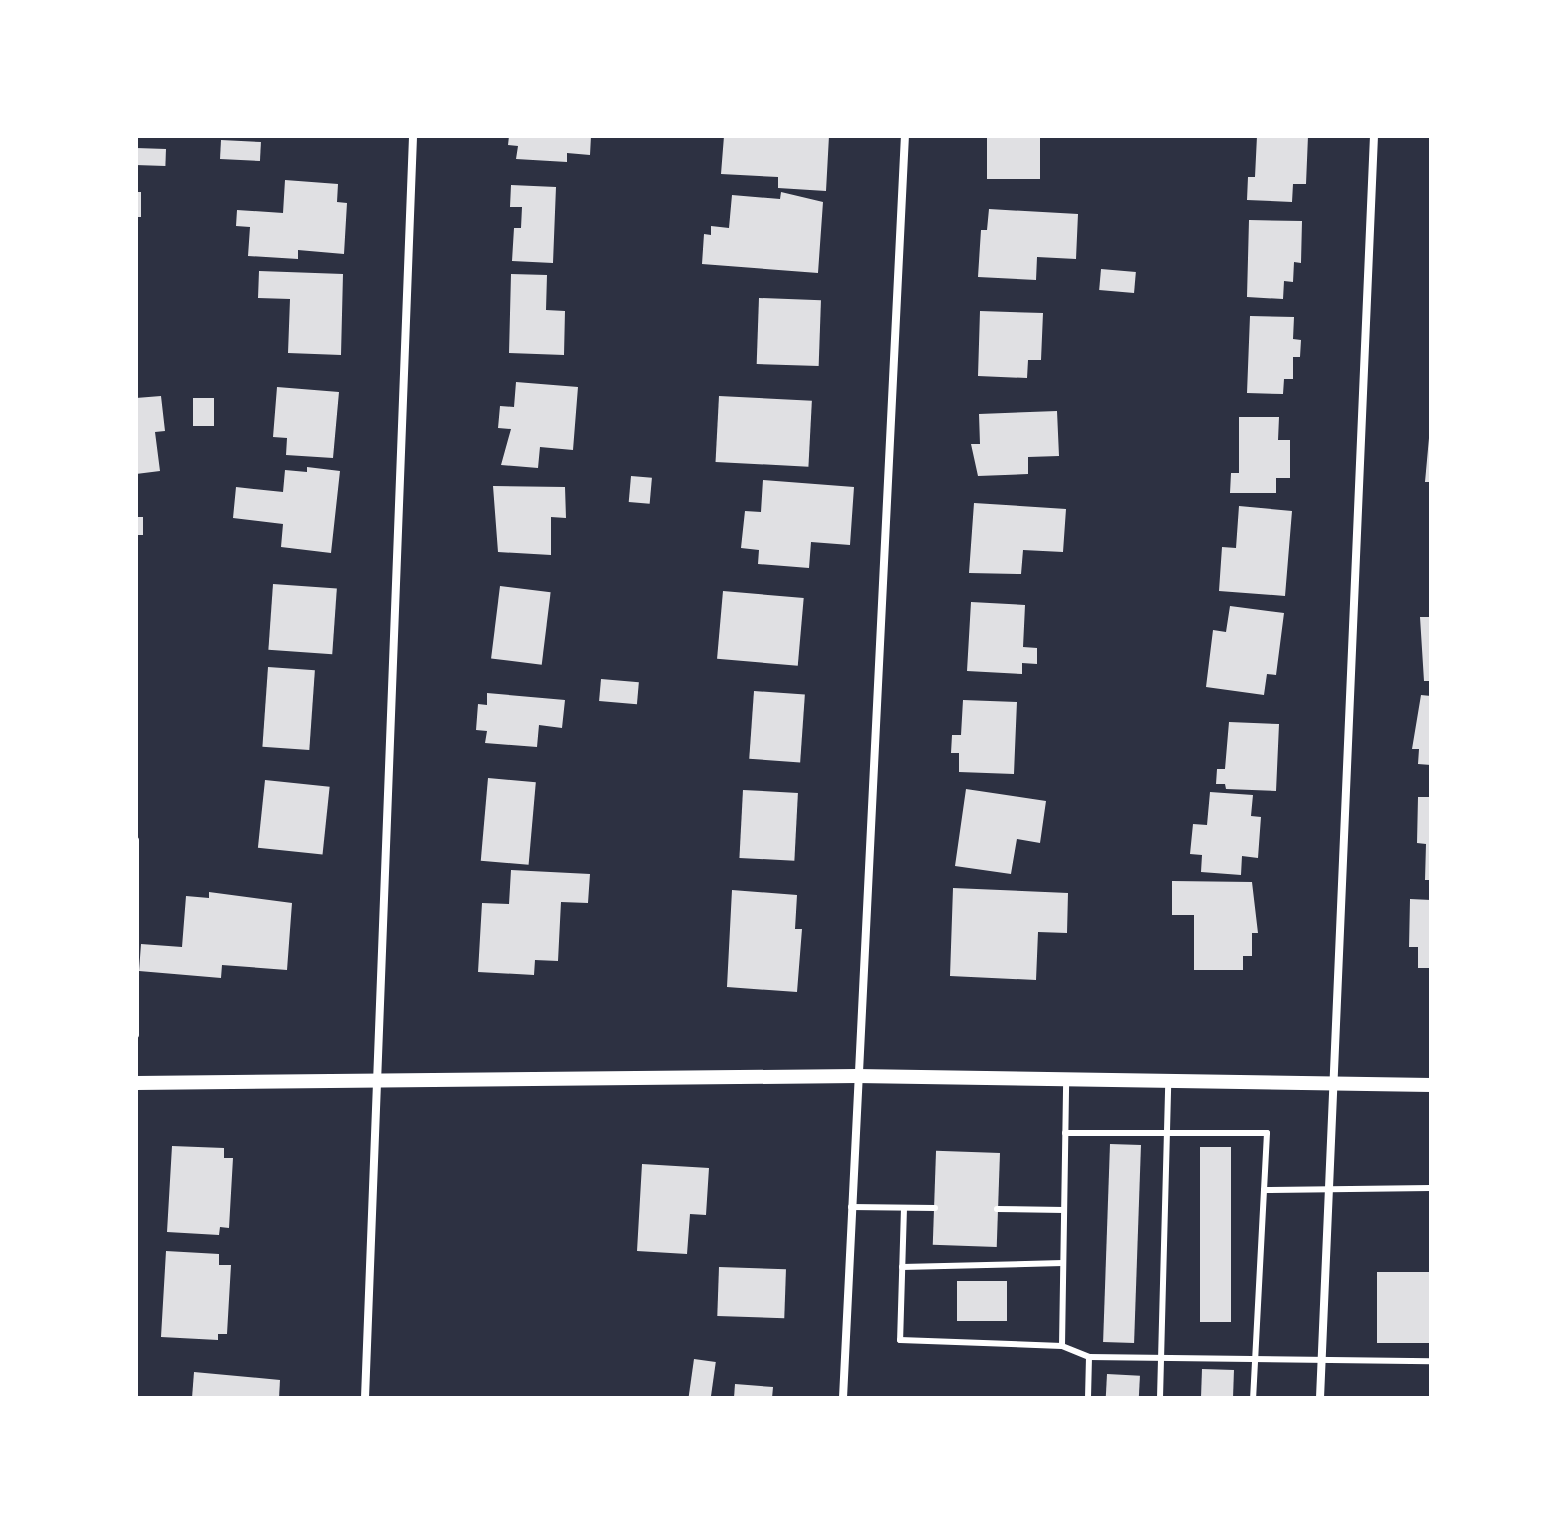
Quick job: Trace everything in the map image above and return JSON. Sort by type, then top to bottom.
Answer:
[{"type":"street","points":[[365,1398],[413,136]]},
{"type":"street","points":[[843,1398],[905,136]]},
{"type":"street","points":[[1320,1398],[1330,1087],[1374,136]]},
{"type":"street","points":[[136,1083],[857,1076],[1330,1087],[1431,1085]]},
{"type":"lane","points":[[136,840],[136,1035]]},
{"type":"lane","points":[[1062,1346],[1066,1081]]},
{"type":"lane","points":[[1160,1398],[1168,1084]]},
{"type":"lane","points":[[1065,1133],[1267,1133],[1253,1398]]},
{"type":"lane","points":[[1264,1190],[1431,1188]]},
{"type":"lane","points":[[851,1207],[935,1208]]},
{"type":"lane","points":[[904,1208],[900,1340],[1062,1346],[1089,1357],[1431,1361]]},
{"type":"lane","points":[[997,1209],[1064,1210]]},
{"type":"lane","points":[[902,1267],[1063,1263]]},
{"type":"lane","points":[[1088,1398],[1089,1357]]},
{"type":"building","points":[[509,136],[591,136],[590,155],[567,153],[567,162],[516,159],[518,146],[508,145]]},
{"type":"building","points":[[724,136],[829,136],[826,191],[778,188],[778,177],[721,174]]},
{"type":"building","points":[[987,136],[1040,136],[1040,179],[987,179]]},
{"type":"building","points":[[1257,136],[1308,136],[1306,184],[1293,184],[1292,202],[1247,200],[1248,177],[1255,177]]},
{"type":"building","points":[[221,140],[261,142],[260,161],[220,159]]},
{"type":"building","points":[[136,148],[166,149],[165,166],[136,165]]},
{"type":"building","points":[[285,180],[338,184],[337,202],[347,203],[344,254],[298,250],[298,259],[248,256],[250,227],[236,226],[237,210],[283,213]]},
{"type":"building","points":[[511,185],[556,187],[553,263],[512,261],[514,228],[521,228],[522,207],[510,207]]},
{"type":"building","points":[[136,192],[141,192],[141,217],[136,217]]},
{"type":"building","points":[[781,192],[823,202],[818,273],[702,264],[704,234],[711,235],[711,226],[729,228],[732,195],[780,199]]},
{"type":"building","points":[[989,209],[1078,214],[1076,259],[1037,257],[1036,280],[978,277],[981,230],[987,230]]},
{"type":"building","points":[[1249,220],[1302,221],[1301,263],[1294,262],[1293,282],[1284,281],[1283,299],[1247,297]]},
{"type":"building","points":[[1101,269],[1136,272],[1134,293],[1099,290]]},
{"type":"building","points":[[259,271],[343,274],[341,355],[288,353],[290,299],[258,298]]},
{"type":"building","points":[[511,274],[547,275],[546,310],[565,311],[564,355],[509,353]]},
{"type":"building","points":[[759,298],[821,300],[819,366],[757,364]]},
{"type":"building","points":[[980,311],[1043,313],[1041,360],[1028,360],[1027,378],[978,376]]},
{"type":"building","points":[[1250,316],[1294,317],[1293,339],[1301,340],[1300,357],[1293,357],[1293,379],[1284,379],[1283,394],[1247,393]]},
{"type":"building","points":[[516,382],[578,387],[573,450],[540,447],[538,468],[501,465],[511,429],[498,428],[500,406],[514,407]]},
{"type":"building","points":[[277,387],[339,392],[333,458],[286,455],[287,438],[273,437]]},
{"type":"building","points":[[161,396],[165,431],[155,432],[160,471],[136,474],[136,398]]},
{"type":"building","points":[[719,396],[812,401],[808,467],[716,462]]},
{"type":"building","points":[[193,398],[214,398],[214,426],[193,426]]},
{"type":"building","points":[[1057,411],[1059,456],[1028,457],[1028,474],[978,476],[971,444],[980,444],[979,414]]},
{"type":"building","points":[[1239,417],[1279,417],[1278,440],[1290,440],[1290,478],[1276,478],[1276,493],[1230,493],[1231,473],[1239,473]]},
{"type":"building","points":[[1429,438],[1431,482],[1425,482]]},
{"type":"building","points":[[307,467],[340,471],[331,553],[281,547],[283,524],[233,518],[236,487],[283,492],[285,470],[307,472]]},
{"type":"building","points":[[631,476],[652,478],[650,504],[629,502]]},
{"type":"building","points":[[763,480],[854,487],[850,545],[811,542],[809,568],[758,564],[759,550],[741,548],[745,511],[761,512]]},
{"type":"building","points":[[493,486],[565,487],[566,518],[551,517],[551,555],[498,552]]},
{"type":"building","points":[[974,503],[1066,509],[1063,552],[1023,550],[1021,574],[969,573]]},
{"type":"building","points":[[1239,506],[1292,511],[1285,596],[1219,591],[1222,547],[1236,548]]},
{"type":"building","points":[[136,517],[143,517],[143,535],[136,535]]},
{"type":"building","points":[[273,584],[337,588],[332,654],[268,650]]},
{"type":"building","points":[[500,586],[551,592],[542,665],[491,658]]},
{"type":"building","points":[[723,591],[804,598],[798,666],[717,659]]},
{"type":"building","points":[[971,602],[1025,605],[1023,647],[1037,648],[1037,664],[1022,663],[1022,674],[967,671]]},
{"type":"building","points":[[1230,606],[1284,613],[1276,675],[1267,674],[1264,695],[1206,687],[1213,630],[1226,632]]},
{"type":"building","points":[[1420,617],[1431,617],[1431,681],[1424,681]]},
{"type":"building","points":[[268,667],[315,670],[309,750],[262,747]]},
{"type":"building","points":[[601,679],[639,682],[637,704],[599,701]]},
{"type":"building","points":[[754,691],[805,695],[800,762],[749,759]]},
{"type":"building","points":[[487,693],[565,700],[562,728],[539,725],[537,747],[485,743],[487,731],[476,730],[478,704],[487,705]]},
{"type":"building","points":[[1421,695],[1431,696],[1431,765],[1418,764],[1419,749],[1412,749]]},
{"type":"building","points":[[963,700],[1017,702],[1014,774],[959,772],[959,753],[951,753],[952,735],[961,735]]},
{"type":"building","points":[[1229,722],[1279,724],[1276,791],[1226,789],[1225,784],[1216,784],[1217,769],[1225,769]]},
{"type":"building","points":[[488,778],[536,782],[529,865],[481,861]]},
{"type":"building","points":[[265,780],[330,787],[323,854],[258,848]]},
{"type":"building","points":[[966,789],[1046,801],[1040,843],[1017,839],[1011,874],[955,866]]},
{"type":"building","points":[[743,790],[798,793],[794,861],[739,858]]},
{"type":"building","points":[[1210,792],[1253,795],[1251,816],[1261,817],[1258,858],[1242,856],[1241,875],[1201,872],[1202,855],[1190,854],[1193,824],[1207,825]]},
{"type":"building","points":[[1418,797],[1431,797],[1431,880],[1425,880],[1426,844],[1417,843]]},
{"type":"building","points":[[511,870],[590,874],[588,903],[561,902],[558,961],[535,960],[534,975],[478,972],[482,903],[509,904]]},
{"type":"building","points":[[1172,881],[1252,882],[1258,933],[1252,933],[1252,956],[1243,956],[1243,970],[1194,970],[1194,915],[1172,915]]},
{"type":"building","points":[[953,888],[1068,893],[1067,933],[1038,932],[1036,980],[950,976]]},
{"type":"building","points":[[732,890],[797,895],[795,929],[802,929],[797,992],[727,987]]},
{"type":"building","points":[[209,892],[292,903],[287,970],[222,965],[221,978],[139,971],[141,944],[182,947],[186,896],[209,898]]},
{"type":"building","points":[[1410,899],[1431,900],[1431,968],[1418,968],[1418,947],[1409,947]]},
{"type":"building","points":[[1110,1144],[1141,1145],[1134,1343],[1103,1342]]},
{"type":"building","points":[[172,1146],[224,1148],[224,1158],[233,1158],[229,1228],[220,1227],[219,1235],[167,1232]]},
{"type":"building","points":[[1200,1147],[1231,1147],[1231,1322],[1200,1322]]},
{"type":"building","points":[[936,1151],[1000,1153],[997,1247],[933,1245]]},
{"type":"building","points":[[642,1164],[709,1168],[706,1215],[690,1214],[687,1254],[637,1251]]},
{"type":"building","points":[[166,1251],[219,1254],[219,1265],[231,1265],[227,1334],[218,1334],[218,1340],[161,1337]]},
{"type":"building","points":[[719,1267],[786,1269],[784,1318],[717,1316]]},
{"type":"building","points":[[1377,1272],[1431,1272],[1431,1343],[1377,1343]]},
{"type":"building","points":[[957,1281],[1007,1281],[1007,1321],[957,1321]]},
{"type":"building","points":[[694,1359],[716,1362],[711,1398],[689,1398]]},
{"type":"building","points":[[1202,1369],[1234,1370],[1233,1398],[1201,1398]]},
{"type":"building","points":[[194,1372],[280,1380],[279,1398],[192,1398]]},
{"type":"building","points":[[1107,1374],[1140,1376],[1139,1398],[1106,1398]]},
{"type":"building","points":[[735,1384],[773,1387],[772,1398],[734,1398]]}]
